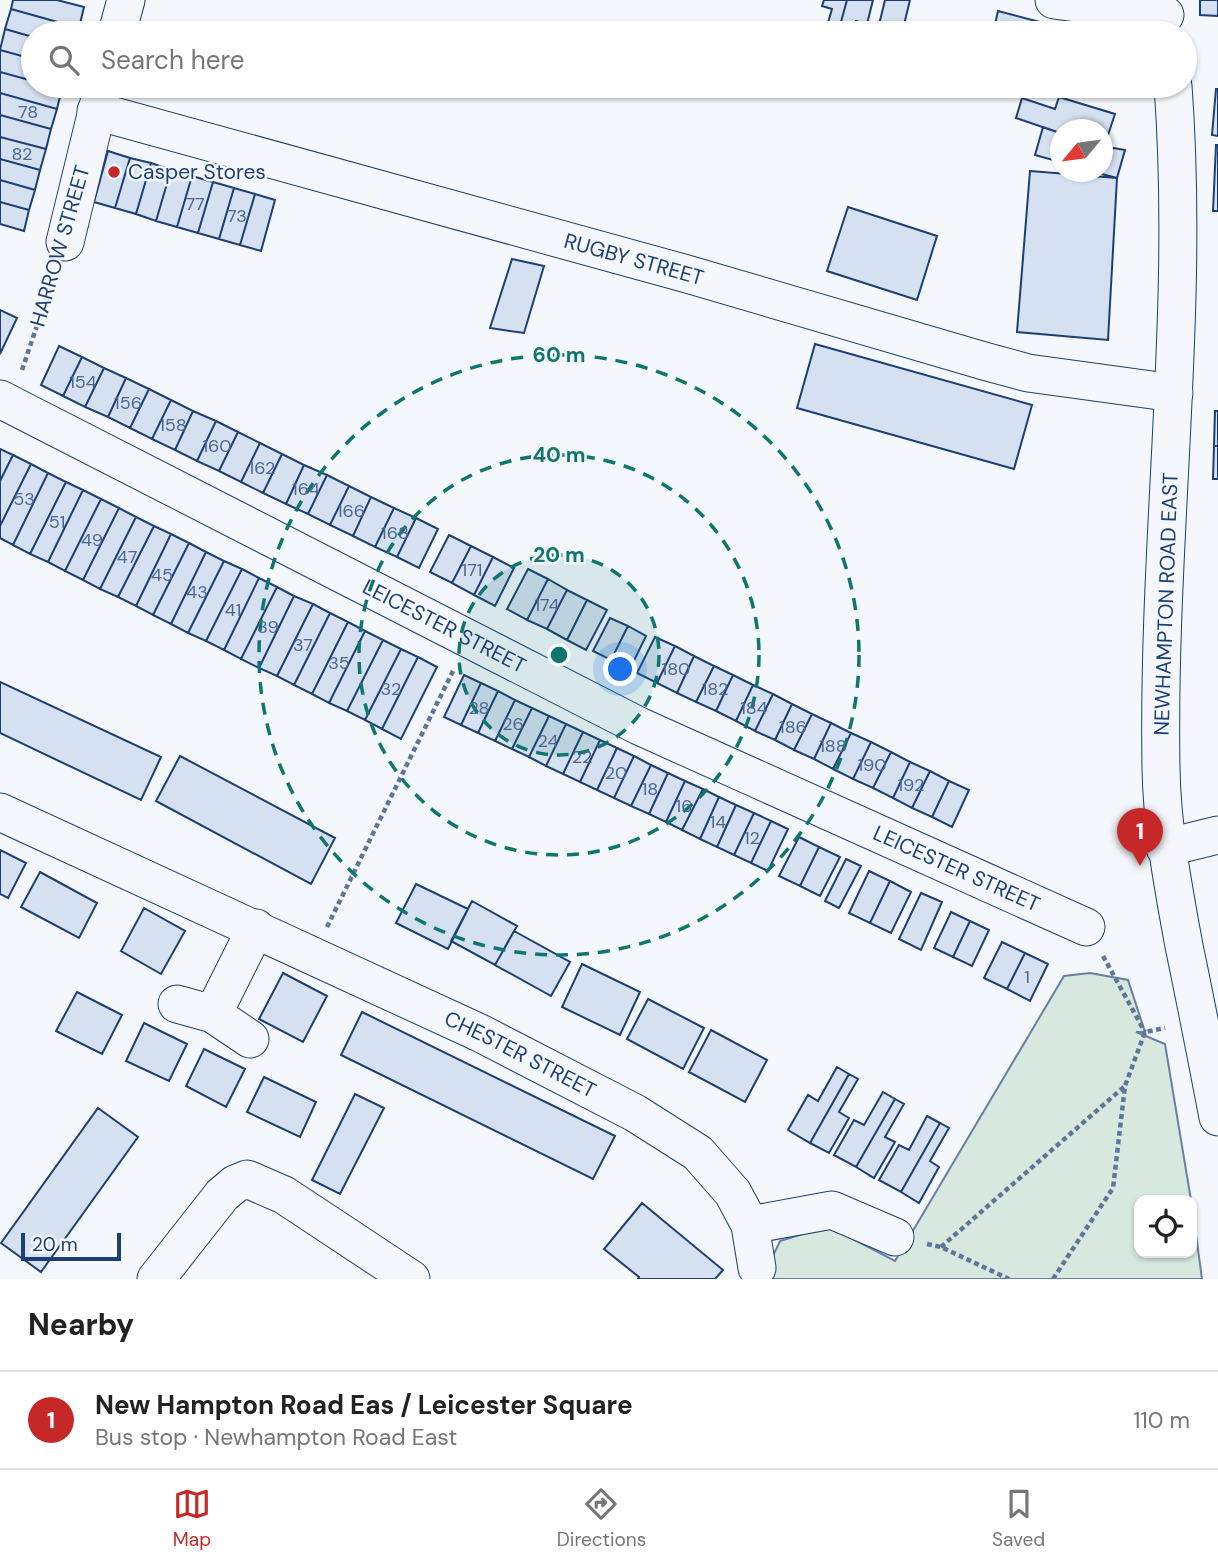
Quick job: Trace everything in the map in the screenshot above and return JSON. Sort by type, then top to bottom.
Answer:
[{"type":"street","points":[[120,21],[126,0]]},
{"type":"street","points":[[1054,0],[1165,16]]},
{"type":"street","name":"NEWHAMPTON ROAD EAST","points":[[1174,98],[1179,242],[1162,668],[1161,769],[1165,848],[1218,1117]]},
{"type":"street","name":"RUGBY STREET","points":[[100,99],[984,361],[1028,373],[1174,393]]},
{"type":"street","name":"HARROW STREET","points":[[65,242],[100,99]]},
{"type":"street","name":"LEICESTER STREET","points":[[5,402],[639,726],[1086,927]]},
{"type":"street","name":"CHESTER STREET","points":[[0,812],[480,1032],[635,1113],[698,1153],[733,1193],[750,1225],[757,1268]]},
{"type":"street","points":[[1165,848],[1218,835]]},
{"type":"street","points":[[213,1013],[256,928]]},
{"type":"street","points":[[177,1004],[213,1013],[250,1039]]},
{"type":"street","points":[[156,1279],[222,1195],[234,1184],[247,1179],[284,1195],[411,1279]]},
{"type":"street","points":[[750,1225],[832,1210],[895,1237]]},
{"type":"path","name":"HARROW STREET","points":[[5,402],[65,242]]},
{"type":"path","points":[[313,956],[469,639]]},
{"type":"path","points":[[1053,1279],[1113,1188],[1125,1086],[1145,1032],[1086,927]]},
{"type":"path","points":[[1145,1032],[1199,1021]]},
{"type":"path","points":[[941,1247],[1125,1086]]},
{"type":"path","points":[[895,1237],[941,1247],[1009,1279]]},
{"type":"shaded area","points":[[1090,973],[1128,980],[1145,1032],[1136,1032],[1165,1044],[1190,1195],[1134,1195],[1134,1258],[1197,1258],[1197,1242],[1202,1279],[772,1279],[772,1258],[780,1241],[828,1226],[895,1261],[1064,976]]},
{"type":"building","points":[[13,0],[57,0],[84,7],[81,21],[54,21],[11,9]]},
{"type":"building","points":[[824,0],[847,0],[841,21],[828,21],[832,9],[822,6]]},
{"type":"building","points":[[847,0],[873,0],[868,21],[841,21]]},
{"type":"building","points":[[885,0],[910,0],[905,21],[880,21]]},
{"type":"building","points":[[1200,0],[1218,0],[1218,16],[1200,15]]},
{"type":"building","points":[[11,9],[54,21],[21,21],[21,34],[5,29]]},
{"type":"building","points":[[998,11],[1036,21],[996,21]]},
{"type":"building","points":[[5,29],[21,34],[21,56],[0,50]]},
{"type":"building","points":[[0,50],[21,56],[21,78],[0,72]]},
{"type":"building","points":[[0,72],[21,78],[21,98],[60,98],[57,109],[0,93]]},
{"type":"building","points":[[1218,89],[1218,136],[1212,135]]},
{"type":"building","points":[[0,93],[57,109],[51,129],[0,115]]},
{"type":"building","points":[[1022,98],[1055,109],[1059,98],[1062,98],[1115,114],[1113,120],[1050,119],[1050,130],[1016,118]]},
{"type":"building","points":[[0,115],[51,129],[46,149],[0,137]]},
{"type":"building","points":[[1043,127],[1050,129],[1050,159],[1035,155]]},
{"type":"building","points":[[0,137],[46,149],[40,170],[0,159]]},
{"type":"building","points":[[1216,145],[1218,211],[1213,211]]},
{"type":"building","points":[[1113,148],[1125,150],[1117,178],[1113,177]]},
{"type":"building","name":"Casper Stores","points":[[108,151],[130,158],[115,208],[94,202]]},
{"type":"building","points":[[130,158],[151,163],[136,214],[115,208]]},
{"type":"building","points":[[0,159],[40,170],[35,190],[0,180]]},
{"type":"building","points":[[151,163],[171,170],[156,221],[136,214]]},
{"type":"building","points":[[171,170],[192,176],[177,227],[156,221]]},
{"type":"building","points":[[1030,171],[1050,173],[1050,182],[1113,182],[1113,178],[1117,178],[1108,340],[1017,332]]},
{"type":"building","points":[[192,176],[213,182],[198,233],[177,227]]},
{"type":"building","points":[[0,180],[35,190],[29,210],[0,202]]},
{"type":"building","points":[[213,182],[234,188],[219,239],[198,233]]},
{"type":"building","points":[[234,188],[255,194],[240,245],[219,239]]},
{"type":"building","points":[[255,194],[275,200],[261,251],[240,245]]},
{"type":"building","points":[[0,202],[29,210],[24,231],[0,224]]},
{"type":"building","points":[[848,207],[937,236],[917,300],[827,271]]},
{"type":"building","points":[[512,259],[544,266],[524,333],[490,328]]},
{"type":"building","points":[[0,310],[17,318],[0,354]]},
{"type":"building","points":[[815,344],[1032,405],[1014,469],[797,408]]},
{"type":"building","points":[[59,346],[82,357],[63,396],[41,385]]},
{"type":"building","points":[[82,357],[104,368],[85,407],[63,396]]},
{"type":"building","points":[[104,368],[126,378],[108,417],[85,407]]},
{"type":"building","points":[[126,378],[149,389],[130,428],[108,417]]},
{"type":"building","points":[[149,389],[171,400],[152,439],[130,428]]},
{"type":"building","points":[[171,400],[193,411],[175,450],[152,439]]},
{"type":"building","points":[[193,411],[216,421],[197,461],[175,450]]},
{"type":"building","points":[[1215,411],[1218,411],[1218,446],[1214,446]]},
{"type":"building","points":[[216,421],[238,432],[219,471],[197,461]]},
{"type":"building","points":[[238,432],[260,443],[241,482],[219,471]]},
{"type":"building","points":[[260,443],[282,454],[263,493],[241,482]]},
{"type":"building","points":[[1214,446],[1218,446],[1218,479],[1213,479]]},
{"type":"building","points":[[0,449],[13,455],[0,481]]},
{"type":"building","points":[[282,454],[304,465],[286,504],[263,493]]},
{"type":"building","points":[[13,455],[31,464],[0,526],[0,481]]},
{"type":"building","points":[[31,464],[48,473],[13,545],[0,538],[0,526]]},
{"type":"building","points":[[304,465],[327,475],[308,514],[286,504]]},
{"type":"building","points":[[48,473],[66,482],[30,554],[13,545]]},
{"type":"building","points":[[327,475],[349,486],[330,525],[308,514]]},
{"type":"building","points":[[66,482],[83,490],[48,562],[30,554]]},
{"type":"building","points":[[349,486],[371,497],[353,536],[330,525]]},
{"type":"building","points":[[83,490],[101,499],[65,571],[48,562]]},
{"type":"building","points":[[371,497],[394,508],[375,547],[353,536]]},
{"type":"building","points":[[101,499],[119,508],[83,580],[65,571]]},
{"type":"building","points":[[119,508],[136,517],[100,589],[83,580]]},
{"type":"building","points":[[394,508],[416,518],[397,557],[375,547]]},
{"type":"building","points":[[136,517],[154,526],[118,597],[100,589]]},
{"type":"building","points":[[416,518],[438,529],[419,568],[397,557]]},
{"type":"building","points":[[154,526],[171,534],[136,606],[118,597]]},
{"type":"building","points":[[171,534],[189,543],[153,615],[136,606]]},
{"type":"building","points":[[449,535],[471,546],[452,583],[430,572]]},
{"type":"building","points":[[189,543],[206,552],[171,624],[153,615]]},
{"type":"building","points":[[471,546],[493,557],[474,595],[452,583]]},
{"type":"building","points":[[206,552],[224,561],[188,633],[171,624]]},
{"type":"building","points":[[493,557],[514,568],[495,606],[474,595]]},
{"type":"building","points":[[224,561],[242,569],[206,641],[188,633]]},
{"type":"building","points":[[242,569],[259,578],[224,650],[206,641]]},
{"type":"building","points":[[528,569],[548,579],[527,620],[507,609]]},
{"type":"building","points":[[259,578],[277,587],[241,659],[224,650]]},
{"type":"building","points":[[548,579],[567,590],[547,629],[527,620]]},
{"type":"building","points":[[277,587],[294,596],[259,668],[241,659]]},
{"type":"building","points":[[567,590],[587,600],[567,640],[547,629]]},
{"type":"building","points":[[294,596],[313,604],[277,676],[259,668]]},
{"type":"building","points":[[587,600],[607,610],[586,650],[567,640]]},
{"type":"building","points":[[313,604],[330,613],[294,685],[277,676]]},
{"type":"building","points":[[330,613],[348,622],[312,694],[294,685]]},
{"type":"building","points":[[610,618],[628,626],[611,660],[593,651]]},
{"type":"building","points":[[348,622],[365,631],[329,703],[312,694]]},
{"type":"building","points":[[628,626],[646,636],[630,669],[611,660]]},
{"type":"building","points":[[365,631],[383,640],[347,711],[329,703]]},
{"type":"building","points":[[655,637],[675,646],[657,683],[637,673]]},
{"type":"building","points":[[383,640],[401,649],[365,720],[347,711]]},
{"type":"building","points":[[675,646],[694,656],[677,693],[657,683]]},
{"type":"building","points":[[401,649],[418,657],[382,729],[365,720]]},
{"type":"building","points":[[694,656],[714,666],[696,702],[677,693]]},
{"type":"building","points":[[418,657],[437,667],[401,739],[382,729]]},
{"type":"building","points":[[714,666],[733,675],[716,711],[696,702]]},
{"type":"building","points":[[464,675],[481,683],[461,725],[444,717]]},
{"type":"building","points":[[733,675],[753,685],[736,721],[716,711]]},
{"type":"building","points":[[0,682],[161,757],[141,800],[0,733]]},
{"type":"building","points":[[481,683],[498,691],[478,733],[461,725]]},
{"type":"building","points":[[753,685],[773,694],[755,731],[736,721]]},
{"type":"building","points":[[498,691],[515,700],[495,741],[478,733]]},
{"type":"building","points":[[773,694],[792,704],[775,740],[755,731]]},
{"type":"building","points":[[515,700],[532,708],[512,749],[495,741]]},
{"type":"building","points":[[792,704],[812,714],[794,750],[775,740]]},
{"type":"building","points":[[532,708],[549,716],[529,757],[512,749]]},
{"type":"building","points":[[812,714],[831,723],[814,759],[794,750]]},
{"type":"building","points":[[549,716],[566,724],[546,766],[529,757]]},
{"type":"building","points":[[831,723],[851,733],[833,769],[814,759]]},
{"type":"building","points":[[566,724],[583,732],[563,774],[546,766]]},
{"type":"building","points":[[583,732],[600,740],[580,782],[563,774]]},
{"type":"building","points":[[851,733],[871,742],[853,779],[833,769]]},
{"type":"building","points":[[600,740],[617,748],[597,790],[580,782]]},
{"type":"building","points":[[871,742],[891,752],[873,788],[853,779]]},
{"type":"building","points":[[617,748],[634,756],[614,798],[597,790]]},
{"type":"building","points":[[891,752],[910,762],[893,798],[873,788]]},
{"type":"building","points":[[180,756],[335,838],[311,884],[156,801]]},
{"type":"building","points":[[634,756],[651,765],[631,806],[614,798]]},
{"type":"building","points":[[910,762],[930,771],[912,808],[893,798]]},
{"type":"building","points":[[651,765],[668,773],[649,814],[631,806]]},
{"type":"building","points":[[930,771],[949,781],[932,817],[912,808]]},
{"type":"building","points":[[668,773],[685,781],[666,822],[649,814]]},
{"type":"building","points":[[685,781],[703,789],[682,830],[666,822]]},
{"type":"building","points":[[949,781],[969,790],[952,827],[932,817]]},
{"type":"building","points":[[703,789],[719,797],[700,839],[682,830]]},
{"type":"building","points":[[719,797],[736,805],[717,847],[700,839]]},
{"type":"building","points":[[736,805],[754,813],[734,855],[717,847]]},
{"type":"building","points":[[754,813],[771,821],[751,863],[734,855]]},
{"type":"building","points":[[771,821],[788,829],[768,871],[751,863]]},
{"type":"building","points":[[799,837],[819,847],[800,886],[779,876]]},
{"type":"building","points":[[819,847],[840,857],[820,896],[800,886]]},
{"type":"building","points":[[0,850],[26,863],[8,898],[0,894]]},
{"type":"building","points":[[846,859],[861,866],[839,908],[825,901]]},
{"type":"building","points":[[869,871],[890,881],[870,923],[849,913]]},
{"type":"building","points":[[40,872],[97,903],[79,938],[21,907]]},
{"type":"building","points":[[890,881],[911,892],[891,933],[870,923]]},
{"type":"building","points":[[416,884],[468,909],[448,949],[396,923]]},
{"type":"building","points":[[921,893],[942,902],[921,950],[899,939]]},
{"type":"building","points":[[472,901],[517,926],[495,965],[451,941]]},
{"type":"building","points":[[144,908],[185,931],[161,974],[121,951]]},
{"type":"building","points":[[951,912],[970,921],[953,957],[934,948]]},
{"type":"building","points":[[970,921],[989,930],[972,966],[953,957]]},
{"type":"building","points":[[514,931],[570,962],[551,996],[495,965]]},
{"type":"building","points":[[1002,942],[1025,953],[1007,989],[984,978]]},
{"type":"building","points":[[1025,953],[1048,964],[1030,1001],[1007,989]]},
{"type":"building","points":[[582,964],[640,992],[620,1035],[562,1007]]},
{"type":"building","points":[[283,973],[327,996],[303,1042],[259,1019]]},
{"type":"building","points":[[77,992],[122,1015],[102,1054],[56,1031]]},
{"type":"building","points":[[648,999],[704,1028],[683,1069],[627,1039]]},
{"type":"building","points":[[362,1012],[615,1136],[593,1179],[341,1055]]},
{"type":"building","points":[[144,1023],[187,1044],[169,1081],[126,1061]]},
{"type":"building","points":[[711,1030],[767,1060],[745,1102],[689,1072]]},
{"type":"building","points":[[204,1049],[245,1069],[226,1107],[186,1086]]},
{"type":"building","points":[[837,1067],[849,1074],[810,1143],[788,1130],[808,1095],[818,1101]]},
{"type":"building","points":[[849,1074],[858,1079],[839,1112],[849,1118],[829,1153],[810,1143]]},
{"type":"building","points":[[264,1077],[316,1102],[300,1137],[247,1112]]},
{"type":"building","points":[[883,1092],[895,1099],[856,1167],[834,1155],[854,1120],[864,1125]]},
{"type":"building","points":[[355,1094],[384,1108],[340,1194],[312,1180]]},
{"type":"building","points":[[895,1099],[904,1104],[885,1137],[895,1142],[874,1178],[856,1167]]},
{"type":"building","points":[[98,1108],[138,1137],[41,1272],[1,1243]]},
{"type":"building","points":[[927,1116],[940,1123],[901,1192],[879,1180],[899,1145],[909,1150]]},
{"type":"building","points":[[940,1123],[949,1128],[930,1161],[939,1167],[919,1203],[901,1192]]},
{"type":"building","points":[[642,1203],[723,1270],[715,1279],[638,1279],[639,1277],[604,1249]]},
{"type":"place","name":"Casper Stores","points":[[114,172]]},
{"type":"place","name":"New Hampton Road Eas / Leicester Square","points":[[1140,866]]}]
